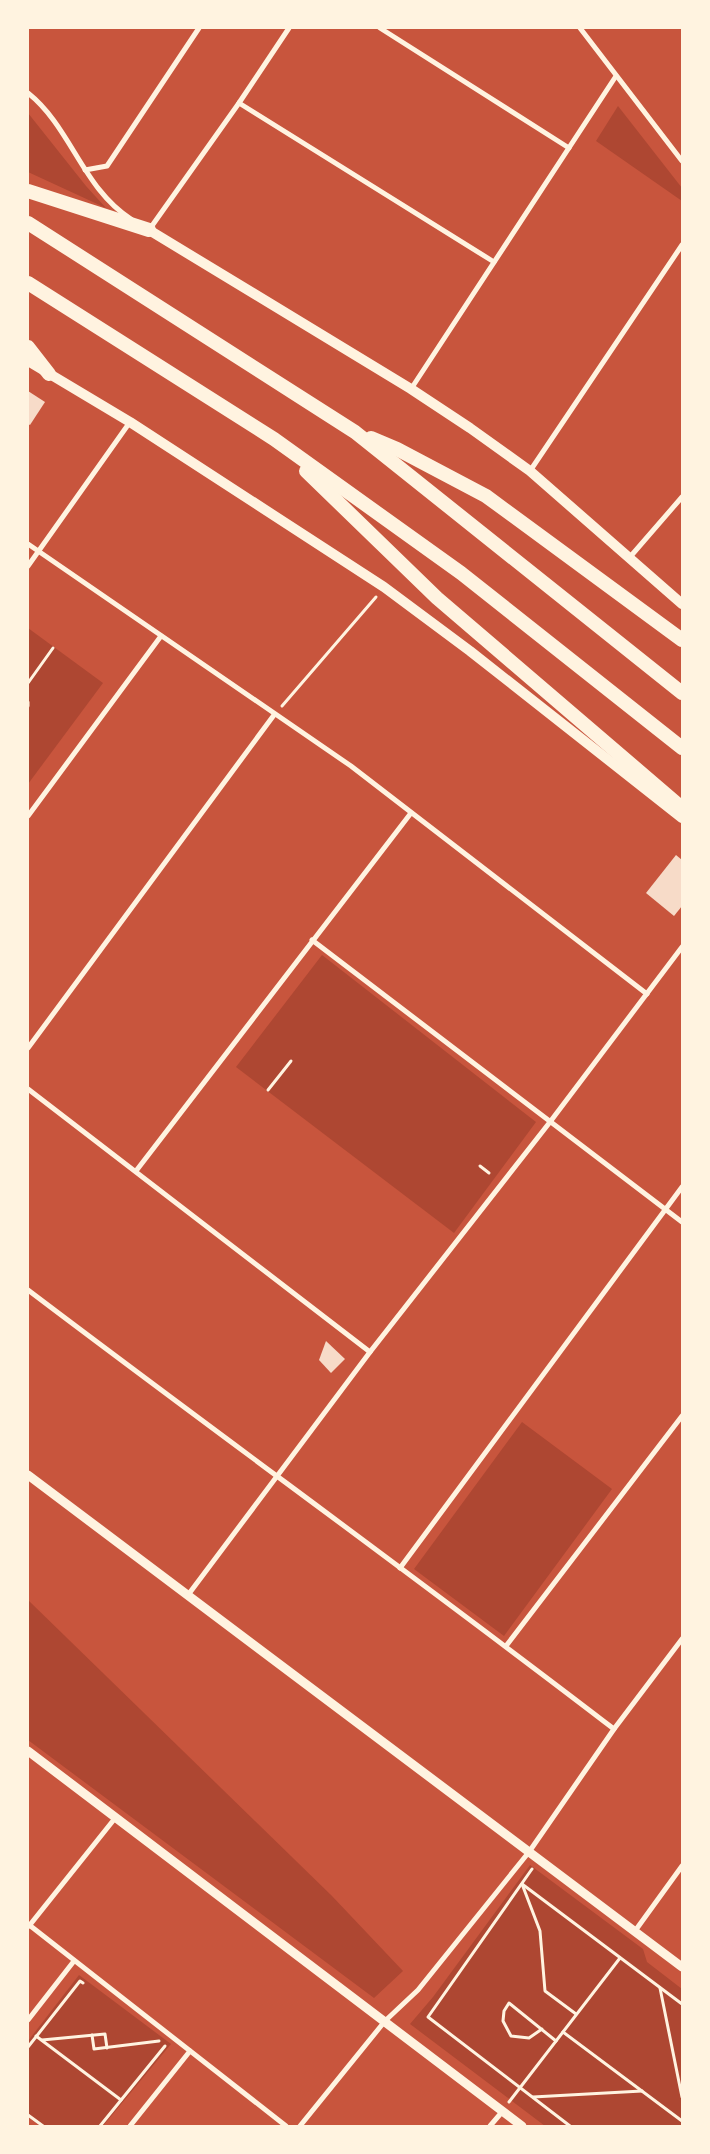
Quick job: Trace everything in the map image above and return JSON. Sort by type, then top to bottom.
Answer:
[{"type":"highway","points":[[28,190],[149,230]]},
{"type":"highway","points":[[28,223],[356,432],[682,694]]},
{"type":"highway","points":[[28,283],[274,439],[461,573],[682,748]]},
{"type":"highway","points":[[28,347],[49,374]]},
{"type":"highway","points":[[356,432],[397,449],[486,496],[682,640]]},
{"type":"highway","points":[[274,439],[437,598],[682,808]]},
{"type":"main road","points":[[149,230],[411,389],[530,471],[682,604]]},
{"type":"main road","points":[[28,361],[130,422],[384,587],[470,651],[682,818]]},
{"type":"street","points":[[85,170],[107,166],[199,28]]},
{"type":"street","points":[[28,93],[72,144],[85,170],[100,190],[126,216],[149,230],[289,28]]},
{"type":"street","points":[[380,28],[569,148]]},
{"type":"street","points":[[580,28],[682,161]]},
{"type":"street","points":[[411,389],[616,76]]},
{"type":"street","points":[[239,102],[494,262]]},
{"type":"street","points":[[530,471],[682,245]]},
{"type":"street","points":[[28,566],[130,422]]},
{"type":"street","points":[[630,557],[682,497]]},
{"type":"street","points":[[28,544],[274,715],[351,766],[647,994]]},
{"type":"street","points":[[28,816],[161,636]]},
{"type":"street","points":[[28,1048],[274,715]]},
{"type":"street","points":[[136,1171],[411,813]]},
{"type":"street","points":[[312,940],[682,1222]]},
{"type":"street","points":[[188,1595],[370,1352],[550,1122],[682,946]]},
{"type":"street","points":[[28,1089],[370,1352]]},
{"type":"street","points":[[400,1568],[682,1187]]},
{"type":"street","points":[[28,1290],[276,1477],[506,1646],[614,1729]]},
{"type":"street","points":[[506,1646],[682,1416]]},
{"type":"street","points":[[28,1474],[682,1967]]},
{"type":"street","points":[[300,2126],[384,2021],[418,1990],[529,1852],[614,1729],[682,1639]]},
{"type":"street","points":[[28,1751],[522,2126]]},
{"type":"street","points":[[116,1817],[28,1925],[286,2126]]},
{"type":"street","points":[[636,1931],[682,1866]]},
{"type":"street","points":[[28,2020],[74,1961]]},
{"type":"street","points":[[130,2126],[190,2051]]},
{"type":"street","points":[[490,2126],[502,2112]]},
{"type":"path","points":[[274,715],[384,587]]},
{"type":"path","points":[[28,683],[53,648]]},
{"type":"path","points":[[268,1090],[291,1061]]},
{"type":"path","points":[[480,1166],[489,1173]]},
{"type":"path","points":[[534,1867],[428,2017],[570,2126]]},
{"type":"path","points":[[522,1884],[682,2004]]},
{"type":"path","points":[[522,1884],[540,1931],[545,1991],[576,2014]]},
{"type":"path","points":[[502,2112],[620,1958]]},
{"type":"path","points":[[28,2047],[80,1981],[88,1987]]},
{"type":"path","points":[[660,1988],[682,2098]]},
{"type":"path","points":[[542,2029],[529,2038],[511,2036],[503,2021],[506,2007],[509,2003],[542,2029],[556,2041]]},
{"type":"path","points":[[562,2032],[682,2121]]},
{"type":"path","points":[[41,2040],[105,2034],[107,2048]]},
{"type":"path","points":[[92,2035],[94,2049],[160,2041]]},
{"type":"path","points":[[100,2126],[165,2045],[152,2035]]},
{"type":"path","points":[[36,2036],[121,2100]]},
{"type":"path","points":[[533,2097],[642,2091]]},
{"type":"path","points":[[28,2115],[43,2126]]},
{"type":"shaded area","points":[[618,106],[682,188],[682,201],[596,141]]},
{"type":"shaded area","points":[[28,113],[86,186],[106,208],[28,172]]},
{"type":"shaded area","points":[[28,628],[103,683],[28,784]]},
{"type":"shaded area","points":[[322,955],[536,1122],[454,1233],[236,1067]]},
{"type":"shaded area","points":[[522,1422],[612,1489],[504,1636],[414,1569]]},
{"type":"shaded area","points":[[28,1600],[332,1896],[403,1971],[374,1998],[28,1740]]},
{"type":"shaded area","points":[[530,1865],[643,1949],[647,1962],[682,1989],[682,2126],[545,2126],[410,2024],[433,1997]]},
{"type":"shaded area","points":[[79,1975],[171,2044],[103,2126],[40,2126],[28,2117],[28,2041]]},
{"type":"building","points":[[28,391],[45,402],[30,425],[28,424]]},
{"type":"building","points":[[676,855],[682,860],[682,906],[674,916],[646,893]]},
{"type":"building","points":[[326,1341],[345,1359],[331,1373],[319,1360]]}]
